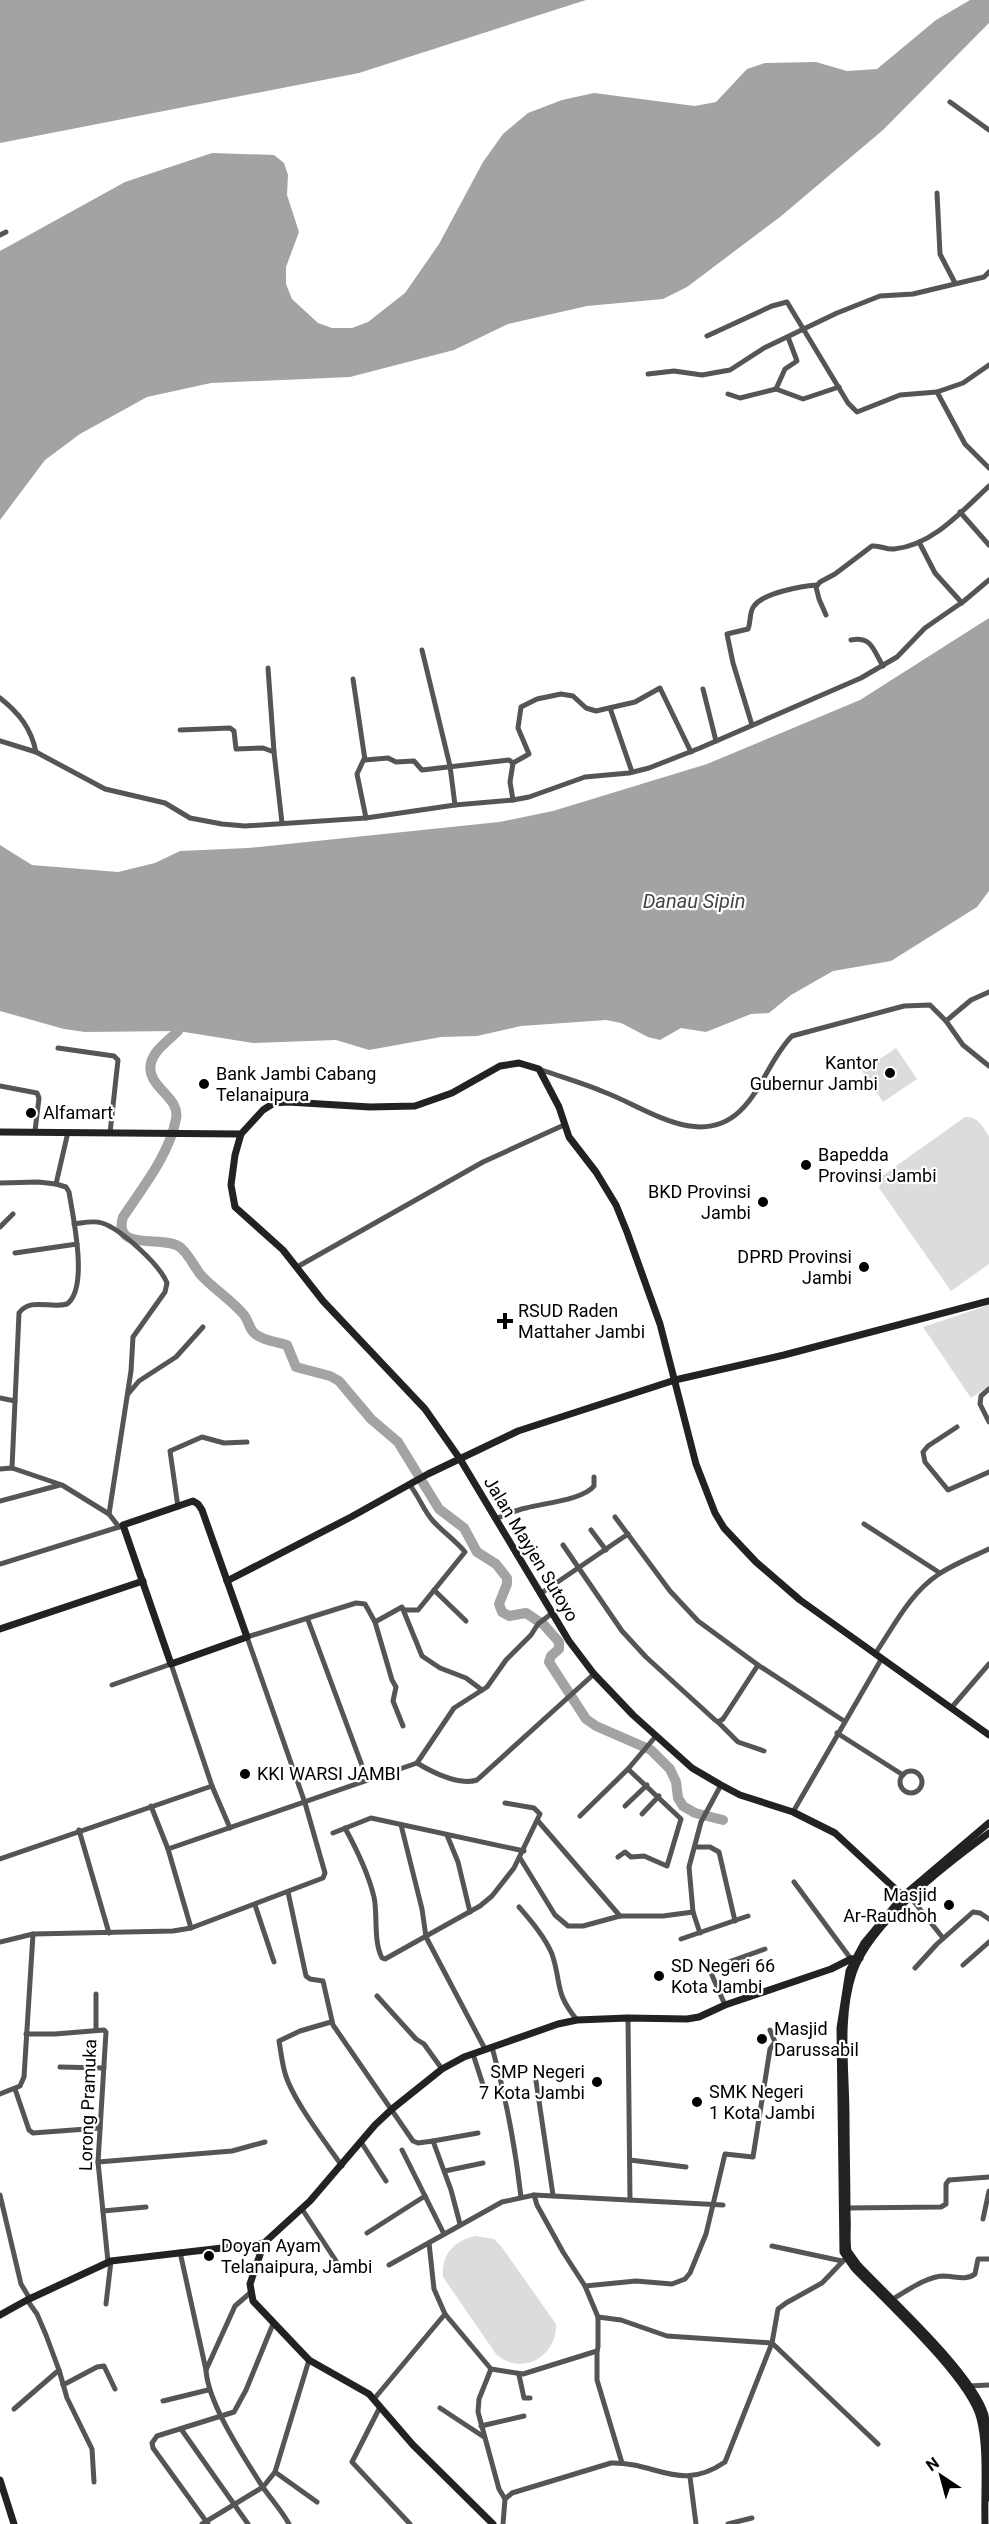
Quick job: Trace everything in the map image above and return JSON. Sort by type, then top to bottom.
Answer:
[{"type":"street","points":[[950,102],[989,130]]},
{"type":"street","points":[[936,193],[940,254],[955,283]]},
{"type":"street","points":[[0,235],[6,232]]},
{"type":"street","points":[[648,374],[674,371],[702,375],[736,369],[755,353],[880,296],[913,294],[987,274],[989,283]]},
{"type":"street","points":[[707,336],[785,301],[795,312],[848,403],[857,412],[900,395],[937,392],[963,383],[989,365]]},
{"type":"street","points":[[776,389],[785,369],[797,361],[788,337]]},
{"type":"street","points":[[728,394],[740,398],[776,389],[803,399],[839,387]]},
{"type":"street","points":[[937,392],[965,444],[989,468]]},
{"type":"street","points":[[752,725],[733,663],[727,634],[748,629],[751,609],[758,601],[792,588],[817,585],[872,546],[886,550],[919,542],[941,529],[989,486]]},
{"type":"street","points":[[960,512],[989,545]]},
{"type":"street","points":[[919,542],[935,573],[943,584],[954,591],[962,603]]},
{"type":"street","points":[[0,741],[36,752],[105,789],[165,803],[190,818],[244,826],[366,818],[455,805],[513,800],[529,797],[585,777],[632,772],[691,752],[831,692],[883,666],[905,651],[925,628],[962,603],[989,580]]},
{"type":"street","points":[[817,585],[819,599],[826,615]]},
{"type":"street","points":[[851,640],[862,638],[867,640],[883,666]]},
{"type":"street","points":[[422,650],[450,766],[455,805]]},
{"type":"street","points":[[268,668],[282,823]]},
{"type":"street","points":[[353,679],[364,759],[357,774],[366,818]]},
{"type":"street","points":[[513,763],[526,758],[529,754],[518,728],[519,711],[523,705],[561,694],[573,696],[590,710],[635,702],[660,688],[691,752]]},
{"type":"street","points":[[703,689],[716,741]]},
{"type":"street","points":[[0,698],[23,720],[33,735],[36,752]]},
{"type":"street","points":[[610,708],[632,772]]},
{"type":"street","points":[[180,730],[230,729],[234,731],[236,749],[263,748],[274,752]]},
{"type":"street","points":[[364,759],[367,761],[388,758],[396,762],[414,761],[423,770],[509,760],[513,763]]},
{"type":"street","points":[[513,763],[510,778],[513,800]]},
{"type":"street","points":[[946,1021],[971,1000],[989,992]]},
{"type":"street","points":[[0,1132],[240,1134],[263,1110],[274,1103],[370,1107],[415,1106],[452,1093],[501,1066],[519,1063],[605,1092],[650,1114],[682,1125],[697,1127],[726,1121],[740,1112],[792,1036],[820,1026],[904,1006],[930,1005],[946,1021],[963,1045],[989,1065]]},
{"type":"street","points":[[58,1048],[114,1056],[118,1060],[110,1133]]},
{"type":"street","points":[[539,1069],[559,1107],[569,1137],[607,1191],[627,1232],[657,1315],[696,1464],[715,1513],[724,1528],[756,1562],[792,1593],[989,1735]]},
{"type":"street","points":[[0,1086],[37,1093],[39,1098],[35,1131]]},
{"type":"street","points":[[297,1267],[483,1162],[564,1125]]},
{"type":"street","points":[[56,1184],[68,1131]]},
{"type":"street","name":"Jalan Mayjen Sutoyo","points":[[240,1134],[231,1185],[235,1207],[275,1242],[331,1310],[425,1409],[460,1459],[551,1614],[594,1674],[653,1739],[692,1768],[740,1795],[793,1812],[823,1826],[848,1842],[903,1896]]},
{"type":"street","points":[[0,1183],[38,1182],[56,1184],[68,1189],[77,1244],[78,1278],[74,1298],[62,1306],[30,1305],[23,1308],[20,1313],[12,1468]]},
{"type":"street","points":[[0,1227],[13,1214]]},
{"type":"street","points":[[74,1224],[96,1222],[112,1228],[157,1268],[167,1283],[165,1292],[133,1337],[128,1395],[109,1514]]},
{"type":"street","points":[[15,1252],[77,1244]]},
{"type":"street","points":[[227,1581],[428,1474],[518,1431],[675,1380],[784,1355],[989,1301]]},
{"type":"street","points":[[128,1395],[139,1381],[176,1357],[203,1327]]},
{"type":"street","points":[[989,1389],[981,1396],[980,1404],[989,1422]]},
{"type":"street","points":[[0,1398],[15,1401]]},
{"type":"street","points":[[957,1426],[928,1446],[923,1452],[925,1462],[948,1490],[989,1472]]},
{"type":"street","points":[[178,1507],[170,1451],[202,1437],[224,1443],[247,1442]]},
{"type":"street","points":[[0,1469],[12,1468],[62,1485],[109,1514],[121,1526],[143,1581],[212,1786],[230,1828]]},
{"type":"street","points":[[495,1519],[524,1508],[568,1498],[589,1490],[594,1487],[594,1477]]},
{"type":"street","points":[[375,1622],[400,1607],[405,1610],[418,1611],[465,1552],[427,1513],[412,1483]]},
{"type":"street","points":[[0,1501],[62,1485]]},
{"type":"street","points":[[0,1564],[193,1501],[200,1507],[305,1803],[325,1876],[320,1881],[191,1928],[173,1931],[33,1934],[0,1942]]},
{"type":"street","points":[[615,1517],[670,1591],[688,1611],[758,1665],[844,1721]]},
{"type":"street","points":[[864,1524],[940,1573]]},
{"type":"street","points":[[591,1530],[606,1550]]},
{"type":"street","points":[[540,1594],[628,1534]]},
{"type":"street","points":[[563,1545],[578,1570],[634,1645],[738,1742],[764,1751]]},
{"type":"street","points":[[793,1812],[878,1656],[913,1597],[940,1573],[989,1549]]},
{"type":"street","points":[[0,1629],[143,1581]]},
{"type":"street","points":[[434,1590],[466,1621]]},
{"type":"street","points":[[112,1685],[247,1636],[361,1603],[367,1605],[375,1622],[396,1687],[393,1701],[404,1726]]},
{"type":"street","points":[[405,1610],[422,1656],[440,1668],[466,1678],[482,1690]]},
{"type":"street","points":[[168,1849],[417,1762],[454,1708],[482,1690],[540,1622],[551,1614]]},
{"type":"street","points":[[308,1620],[368,1779]]},
{"type":"street","points":[[952,1707],[989,1664]]},
{"type":"street","points":[[718,1722],[723,1719],[758,1665]]},
{"type":"street","points":[[417,1762],[432,1772],[444,1776],[470,1782],[477,1780],[594,1674]]},
{"type":"street","points":[[837,1733],[903,1775]]},
{"type":"street","points":[[580,1816],[628,1768],[653,1739]]},
{"type":"street","points":[[618,1857],[626,1852],[631,1857],[644,1856],[668,1866],[681,1819],[628,1768]]},
{"type":"street","points":[[916,1772],[921,1777],[922,1784],[919,1790],[913,1793],[902,1788],[900,1781],[903,1775],[916,1772]]},
{"type":"street","points":[[625,1806],[646,1785]]},
{"type":"street","points":[[700,1933],[693,1912],[689,1867],[700,1822],[721,1785]]},
{"type":"street","points":[[0,1859],[212,1786]]},
{"type":"street","points":[[642,1814],[658,1796]]},
{"type":"street","points":[[345,1828],[364,1865],[374,1899],[382,1958],[390,1958],[480,1906],[503,1885],[524,1851],[540,1814],[538,1810],[505,1803]]},
{"type":"street","points":[[151,1806],[168,1849],[191,1928]]},
{"type":"street","points":[[333,1833],[371,1818],[524,1851]]},
{"type":"street","points":[[538,1821],[620,1916]]},
{"type":"street","points":[[401,1825],[422,1910],[426,1937],[489,2048],[507,2100],[515,2141],[521,2197]]},
{"type":"street","points":[[505,2499],[512,2493],[611,2463],[622,2463],[690,2477],[699,2476],[725,2462],[730,2455],[747,2402],[772,2343],[778,2309],[822,2283],[844,2259],[846,2213],[840,2028],[845,1985],[855,1958],[864,1943],[903,1896],[988,1828]]},
{"type":"street","points":[[493,2524],[413,2445],[374,2399],[309,2360],[253,2301],[250,2284],[264,2243],[302,2209],[392,2109],[442,2069],[473,2054],[558,2024],[577,2020],[628,2018],[687,2019],[711,2013],[725,2005],[831,1969],[855,1958],[911,1898],[988,1828]]},
{"type":"street","points":[[79,1830],[109,1933]]},
{"type":"street","points":[[447,1835],[458,1862],[470,1912]]},
{"type":"street","points":[[695,1847],[715,1848],[718,1852],[735,1921]]},
{"type":"street","points":[[520,1858],[561,1922],[575,1927],[620,1916],[663,1916],[693,1912]]},
{"type":"street","points":[[794,1882],[855,1958]]},
{"type":"street","points":[[288,1892],[304,1971],[308,1978],[321,1980],[325,1984],[331,2022],[413,2141],[433,2141],[478,2133]]},
{"type":"street","points":[[911,1898],[943,1938]]},
{"type":"street","points":[[255,1905],[274,1962]]},
{"type":"street","points":[[519,1907],[543,1937],[551,1954],[564,2005],[577,2020]]},
{"type":"street","points":[[915,1968],[943,1938],[973,1912],[980,1913],[989,1919]]},
{"type":"street","points":[[681,1939],[748,1916]]},
{"type":"street","points":[[0,2094],[20,2086],[24,2077],[33,1934]]},
{"type":"street","points":[[963,1965],[989,1942]]},
{"type":"street","points":[[725,2005],[711,1972],[712,1968],[765,1949]]},
{"type":"street","points":[[26,2034],[96,2030],[96,1994]]},
{"type":"street","points":[[378,1996],[416,2039],[424,2044],[442,2069]]},
{"type":"street","points":[[628,2018],[630,2200]]},
{"type":"street","points":[[331,2022],[300,2031],[279,2041],[285,2073],[293,2090],[342,2166]]},
{"type":"street","name":"Lorong Pramuka","points":[[96,2030],[106,2032],[98,2162],[110,2261],[106,2304]]},
{"type":"street","points":[[585,2286],[636,2281],[672,2284],[686,2279],[696,2261],[706,2234],[725,2154],[753,2157],[770,2049],[775,2042],[770,2030]]},
{"type":"street","points":[[473,2054],[484,2088]]},
{"type":"street","points":[[60,2067],[104,2068]]},
{"type":"street","points":[[536,2080],[553,2195]]},
{"type":"street","points":[[15,2089],[29,2130],[33,2133],[100,2128]]},
{"type":"street","points":[[433,2141],[445,2171],[460,2223]]},
{"type":"street","points":[[98,2162],[232,2151],[265,2142]]},
{"type":"street","points":[[361,2142],[386,2181]]},
{"type":"street","points":[[402,2150],[444,2234]]},
{"type":"street","points":[[630,2160],[686,2167]]},
{"type":"street","points":[[445,2171],[483,2163]]},
{"type":"street","points":[[846,2213],[941,2207],[946,2204],[946,2184],[949,2180],[989,2177]]},
{"type":"street","points":[[983,2219],[989,2191]]},
{"type":"street","points":[[0,2195],[21,2284],[37,2314],[60,2370],[72,2409],[92,2449],[94,2482]]},
{"type":"street","points":[[534,2195],[537,2205],[563,2252],[585,2286],[598,2317],[598,2386],[622,2463]]},
{"type":"street","points":[[389,2265],[460,2223],[502,2202],[521,2197],[553,2195],[723,2205]]},
{"type":"street","points":[[367,2233],[425,2196]]},
{"type":"street","points":[[103,2211],[146,2207]]},
{"type":"street","points":[[302,2209],[340,2267]]},
{"type":"street","points":[[429,2242],[434,2289],[445,2314],[491,2369],[519,2375],[597,2351]]},
{"type":"street","points":[[0,2315],[28,2299],[110,2261],[264,2243]]},
{"type":"street","points":[[844,2244],[850,2255],[950,2369],[976,2405],[984,2442],[985,2524]]},
{"type":"street","points":[[772,2246],[844,2259],[901,2314],[969,2386],[980,2403],[987,2427],[989,2498]]},
{"type":"street","points":[[180,2253],[206,2370],[208,2390],[263,2487],[289,2524]]},
{"type":"street","points":[[891,2300],[929,2279],[941,2276],[970,2277],[975,2274],[978,2259],[989,2259]]},
{"type":"street","points":[[206,2370],[235,2306],[250,2293]]},
{"type":"street","points":[[374,2399],[445,2314]]},
{"type":"street","points":[[598,2317],[621,2320],[667,2336],[772,2343],[878,2444]]},
{"type":"street","points":[[273,2324],[234,2412],[157,2436],[152,2446],[206,2523],[263,2487],[275,2472],[309,2360]]},
{"type":"street","points":[[63,2385],[104,2366],[115,2389]]},
{"type":"street","points":[[491,2369],[478,2406],[484,2438],[499,2489],[505,2499],[503,2524]]},
{"type":"street","points":[[14,2409],[60,2370]]},
{"type":"street","points":[[519,2375],[524,2398],[530,2398]]},
{"type":"street","points":[[969,2386],[989,2385]]},
{"type":"street","points":[[163,2401],[208,2390]]},
{"type":"street","points":[[380,2407],[352,2462],[410,2524]]},
{"type":"street","points":[[441,2408],[484,2438]]},
{"type":"street","points":[[481,2426],[524,2416]]},
{"type":"street","points":[[181,2429],[248,2524]]},
{"type":"street","points":[[275,2472],[317,2502]]},
{"type":"street","points":[[690,2477],[696,2524]]},
{"type":"street","points":[[0,2480],[14,2524]]},
{"type":"street","points":[[728,2524],[752,2518]]},
{"type":"shaded area","points":[[896,1048],[917,1079],[883,1102],[862,1071]]},
{"type":"shaded area","points":[[965,1117],[976,1120],[989,1136],[989,1264],[951,1291],[879,1188],[882,1176]]},
{"type":"shaded area","points":[[989,1305],[989,1386],[971,1398],[923,1327]]},
{"type":"shaded area","points":[[475,2236],[494,2239],[501,2246],[556,2324],[551,2346],[536,2360],[516,2364],[496,2354],[443,2277],[444,2262],[450,2250],[461,2241]]},
{"type":"water","points":[[0,0],[586,0],[359,73],[0,143]]},
{"type":"water","points":[[970,0],[989,0],[989,23],[883,130],[780,217],[687,287],[663,299],[587,306],[508,324],[454,350],[350,377],[211,383],[147,397],[80,434],[45,460],[0,520],[0,251],[125,182],[212,153],[274,155],[284,163],[288,175],[287,195],[299,232],[286,267],[286,284],[292,299],[318,323],[332,328],[352,328],[368,322],[405,293],[439,244],[483,162],[503,134],[528,113],[562,100],[594,93],[695,106],[716,102],[747,69],[765,63],[816,62],[847,71],[877,69],[936,20]]},
{"type":"water","name":"Danau Sipin","points":[[989,618],[989,891],[977,907],[891,961],[833,971],[791,995],[769,1013],[751,1014],[706,1032],[681,1028],[660,1040],[648,1037],[621,1023],[606,1020],[521,1026],[477,1036],[441,1037],[369,1050],[336,1040],[253,1043],[178,1031],[85,1032],[64,1029],[0,1011],[0,845],[32,865],[118,872],[155,863],[180,851],[248,848],[499,822],[553,811],[707,764],[860,700]]},
{"type":"waterway","points":[[178,1031],[155,1054],[151,1063],[153,1079],[169,1098],[176,1111],[173,1132],[147,1182],[123,1217],[122,1228],[125,1235],[142,1241],[174,1244],[181,1248],[200,1274],[244,1315],[256,1335],[287,1345],[296,1367],[330,1376],[339,1381],[371,1419],[398,1442],[439,1509],[464,1528],[477,1552],[496,1564],[507,1578],[499,1604],[502,1612],[509,1616],[526,1613],[544,1625],[559,1642],[559,1649],[551,1656],[549,1662],[586,1719],[596,1726],[651,1750],[670,1769],[676,1782],[678,1798],[683,1806],[695,1813],[723,1820]]},
{"type":"place","name":"Kantor Gubernur Jambi","points":[[890,1073]]},
{"type":"place","name":"Bank Jambi Cabang Telanaipura","points":[[204,1084]]},
{"type":"place","name":"Alfamart","points":[[31,1113]]},
{"type":"place","name":"Bapedda Provinsi Jambi","points":[[806,1165]]},
{"type":"place","name":"BKD Provinsi Jambi","points":[[763,1202]]},
{"type":"place","name":"DPRD Provinsi Jambi","points":[[864,1267]]},
{"type":"place","name":"RSUD Raden Mattaher Jambi","points":[[505,1321]]},
{"type":"place","name":"KKI WARSI JAMBI","points":[[245,1774]]},
{"type":"place","name":"Masjid Ar-Raudhoh","points":[[949,1905]]},
{"type":"place","name":"SD Negeri 66 Kota Jambi","points":[[659,1976]]},
{"type":"place","name":"Masjid Darussabil","points":[[762,2039]]},
{"type":"place","name":"SMP Negeri 7 Kota Jambi","points":[[597,2082]]},
{"type":"place","name":"SMK Negeri 1 Kota Jambi","points":[[697,2102]]},
{"type":"place","name":"Doyan Ayam Telanaipura, Jambi","points":[[209,2256]]}]
